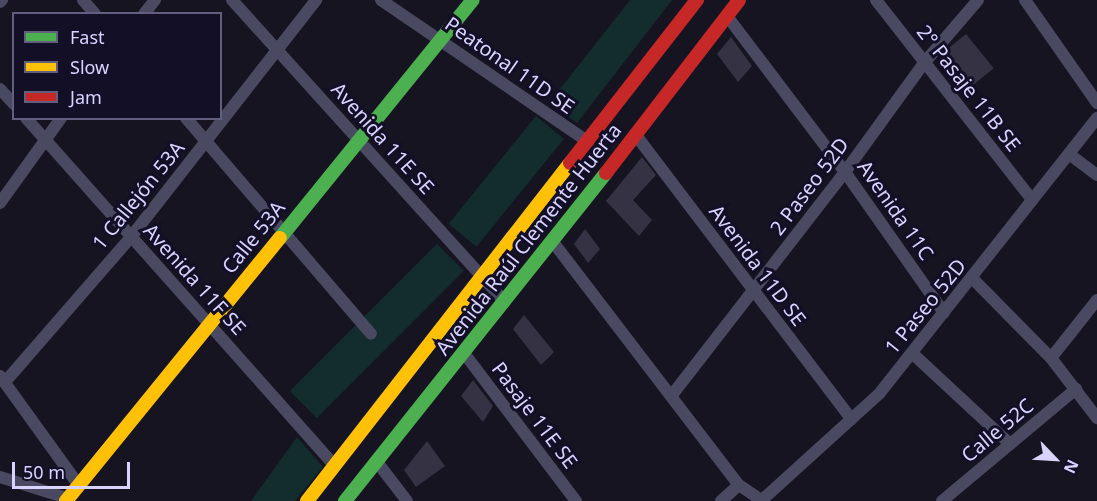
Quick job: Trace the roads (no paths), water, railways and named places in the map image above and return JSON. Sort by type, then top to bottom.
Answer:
[{"type":"main road","name":"Calle 53A","points":[[68,500],[78,484],[473,0]]},
{"type":"main road","name":"Avenida Raúl Clemente Huerta","points":[[307,501],[697,0]]},
{"type":"main road","name":"Avenida Raúl Clemente Huerta","points":[[345,501],[553,242],[739,0]]},
{"type":"street","points":[[83,0],[93,12]]},
{"type":"street","points":[[146,12],[155,0]]},
{"type":"street","name":"Avenida 11E SE","points":[[232,0],[505,302]]},
{"type":"street","name":"1 Callejón 53A","points":[[3,379],[131,237],[316,0]]},
{"type":"street","name":"Peatonal 11D SE","points":[[381,0],[588,142]]},
{"type":"street","name":"2° Pasaje 11B SE","points":[[876,0],[1032,200]]},
{"type":"street","name":"2 Paseo 52D","points":[[672,396],[845,172],[924,63],[978,0]]},
{"type":"street","points":[[1025,0],[1097,103]]},
{"type":"street","name":"Avenida 11C","points":[[727,16],[845,172],[944,313]]},
{"type":"street","points":[[0,89],[12,102]]},
{"type":"street","name":"1 Paseo 52D","points":[[763,500],[879,394],[973,279],[1097,118]]},
{"type":"street","name":"Avenida 11F SE","points":[[28,120],[335,466]]},
{"type":"street","points":[[0,203],[58,120]]},
{"type":"street","points":[[188,120],[371,334]]},
{"type":"street","name":"Avenida 11D SE","points":[[635,134],[851,419]]},
{"type":"street","points":[[1069,154],[1097,175]]},
{"type":"street","points":[[553,242],[739,485],[763,500]]},
{"type":"street","points":[[973,279],[1051,358],[1097,418]]},
{"type":"street","points":[[1051,358],[1097,300]]},
{"type":"street","name":"Pasaje 11E SE","points":[[464,353],[576,501]]},
{"type":"street","points":[[912,353],[1011,444]]},
{"type":"street","points":[[3,379],[78,484]]},
{"type":"street","name":"Calle 52C","points":[[942,501],[1076,389]]},
{"type":"street","points":[[377,462],[407,501]]},
{"type":"street","points":[[0,477],[68,500]]},
{"type":"street","points":[[721,501],[739,485]]}]
